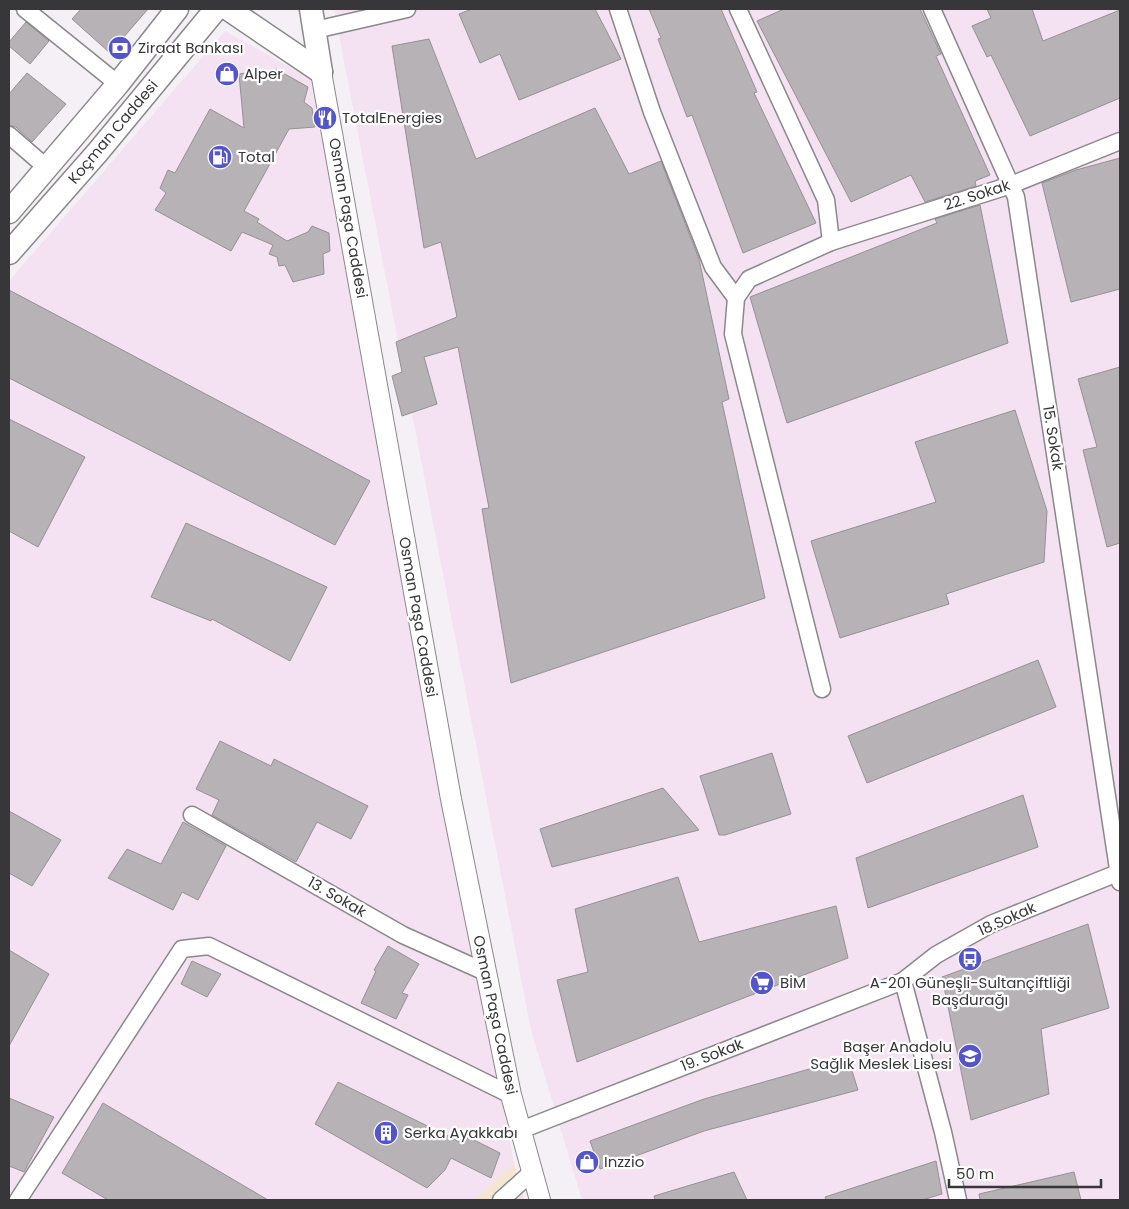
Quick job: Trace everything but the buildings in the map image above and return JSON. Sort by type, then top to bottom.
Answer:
[{"type":"main road","name":"Koçman Caddesi","points":[[9,212],[118,84],[177,9]]},
{"type":"main road","name":"Koçman Caddesi","points":[[9,253],[97,153],[216,9]]},
{"type":"main road","points":[[228,9],[321,72]]},
{"type":"main road","name":"Osman Paşa Caddesi","points":[[313,20],[321,72]]},
{"type":"street","points":[[25,9],[118,84]]},
{"type":"street","points":[[313,20],[407,9]]},
{"type":"street","points":[[618,9],[652,112],[714,267],[736,298],[733,334],[822,689]]},
{"type":"street","points":[[738,9],[826,200],[832,242]]},
{"type":"street","name":"15. Sokak","points":[[932,9],[1016,197],[1120,876]]},
{"type":"street","name":"Osman Paşa Caddesi","points":[[321,72],[450,799],[512,1095],[540,1200]]},
{"type":"street","points":[[9,135],[47,168]]},
{"type":"street","name":"22. Sokak","points":[[736,298],[749,279],[832,242],[1011,185],[1120,141]]},
{"type":"street","name":"13. Sokak","points":[[192,815],[403,935],[485,972]]},
{"type":"street","name":"18.Sokak","points":[[903,981],[936,955],[990,924],[1120,876]]},
{"type":"street","points":[[18,1200],[182,949],[209,946],[512,1095]]},
{"type":"street","points":[[903,981],[958,1200]]},
{"type":"street","name":"19. Sokak","points":[[521,1130],[903,981]]},
{"type":"street","points":[[501,1200],[532,1172]]},
{"type":"shaded area","points":[[334,9],[1120,9],[1120,1200],[582,1200],[531,1030]]},
{"type":"shaded area","points":[[225,31],[311,79],[514,1163],[474,1200],[9,1200],[9,281]]},
{"type":"shaded area","points":[[514,1163],[524,1200],[474,1200]]},
{"type":"place","name":"Ziraat Bankası","points":[[120,48]]},
{"type":"place","name":"Alper","points":[[227,74]]},
{"type":"place","name":"TotalEnergies","points":[[325,118]]},
{"type":"place","name":"Total","points":[[220,157]]},
{"type":"place","name":"A-201 Güneşli-Sultançiftliği Başdurağı","points":[[970,959]]},
{"type":"place","name":"BİM","points":[[762,983]]},
{"type":"place","name":"Başer Anadolu Sağlık Meslek Lisesi","points":[[970,1056]]},
{"type":"place","name":"Serka Ayakkabı","points":[[386,1133]]},
{"type":"place","name":"Inzzio","points":[[587,1162]]}]
